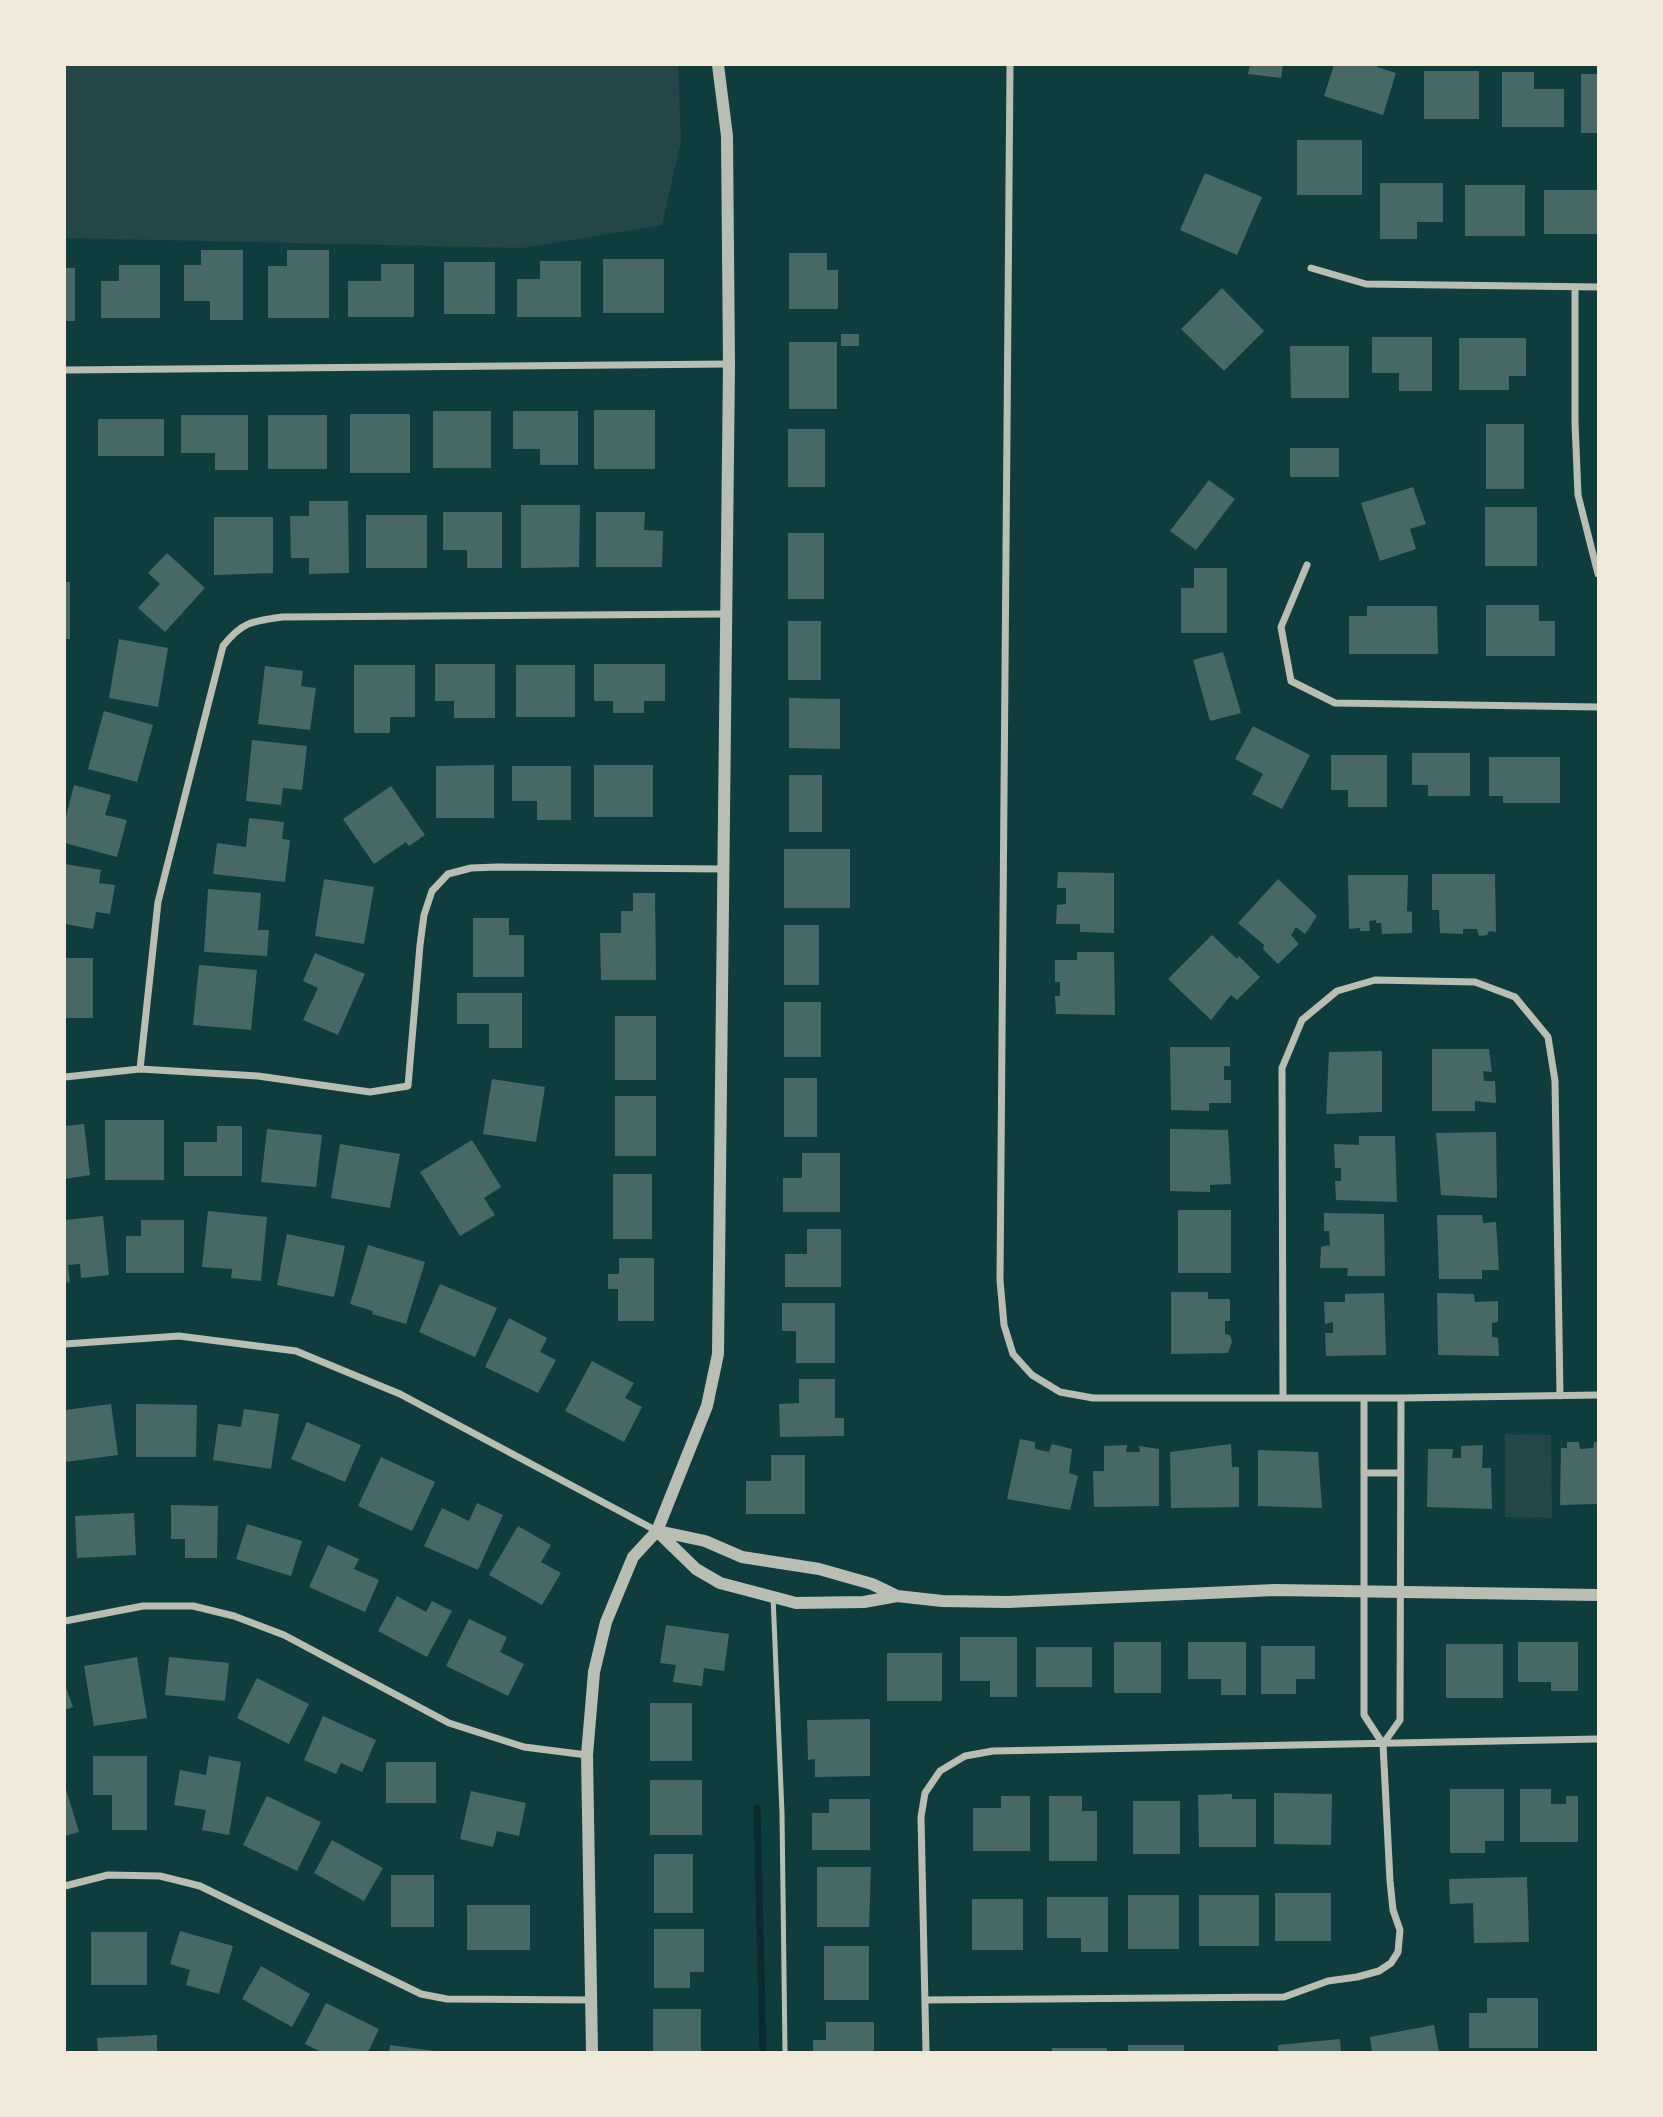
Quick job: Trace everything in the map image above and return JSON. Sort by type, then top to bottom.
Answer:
[{"type":"street","points":[[592,2052],[587,1755],[594,1672],[606,1622],[633,1557],[657,1531],[707,1406],[718,1354],[729,364],[727,136],[718,65]]},
{"type":"street","points":[[1010,65],[1000,1266],[1004,1325],[1013,1354],[1032,1375],[1060,1392],[1093,1398],[1598,1395]]},
{"type":"street","points":[[1311,268],[1366,284],[1598,287]]},
{"type":"street","points":[[1575,287],[1578,495],[1598,574]]},
{"type":"street","points":[[65,370],[729,364]]},
{"type":"street","points":[[1307,565],[1281,627],[1290,681],[1335,703],[1598,707]]},
{"type":"street","points":[[140,1069],[158,902],[223,646],[233,632],[254,620],[282,617],[728,614]]},
{"type":"street","points":[[65,1077],[140,1069],[258,1076],[370,1093],[408,1086],[419,945],[424,915],[432,891],[448,874],[471,868],[497,867],[724,869]]},
{"type":"street","points":[[1283,1398],[1282,1068],[1303,1020],[1338,991],[1375,979],[1475,982],[1515,997],[1548,1037],[1555,1082],[1560,1396]]},
{"type":"street","points":[[65,1344],[179,1336],[296,1352],[400,1394],[657,1531],[696,1569],[720,1583],[796,1603],[864,1602],[897,1597],[1008,1602],[1275,1590],[1598,1595]]},
{"type":"street","points":[[926,2000],[1284,1997],[1328,1981],[1379,1971],[1391,1963],[1398,1952],[1400,1930],[1393,1910],[1390,1881],[1383,1744],[1364,1715],[1364,1398]]},
{"type":"street","points":[[1383,1744],[1400,1720],[1401,1398]]},
{"type":"street","points":[[1365,1472],[1400,1473]]},
{"type":"street","points":[[657,1531],[705,1541],[742,1556],[819,1569],[872,1584],[897,1597]]},
{"type":"street","points":[[65,1621],[143,1606],[203,1608],[234,1616],[284,1635],[449,1723],[524,1747],[587,1755]]},
{"type":"street","points":[[926,2052],[921,1817],[925,1793],[940,1771],[965,1756],[993,1751],[1598,1739]]},
{"type":"street","points":[[65,1886],[108,1875],[160,1876],[200,1886],[421,1994],[447,1998],[592,2000]]},
{"type":"lane","points":[[774,1597],[782,1813],[785,2052]]},
{"type":"shaded area","points":[[65,65],[678,65],[681,141],[662,225],[522,248],[65,238]]},
{"type":"shaded area","points":[[1505,1434],[1551,1435],[1552,1518],[1505,1517]]},
{"type":"building","points":[[1250,65],[1283,65],[1281,78],[1248,74]]},
{"type":"building","points":[[1334,65],[1377,65],[1396,73],[1383,115],[1324,96]]},
{"type":"building","points":[[1424,71],[1479,71],[1479,119],[1424,119]]},
{"type":"building","points":[[1502,72],[1534,72],[1534,89],[1564,89],[1564,127],[1502,127]]},
{"type":"building","points":[[1581,74],[1598,74],[1598,133],[1581,133]]},
{"type":"building","points":[[1297,140],[1362,140],[1362,195],[1297,195]]},
{"type":"building","points":[[1205,173],[1262,197],[1237,255],[1180,230]]},
{"type":"building","points":[[1380,183],[1443,183],[1443,222],[1417,222],[1417,239],[1380,239]]},
{"type":"building","points":[[1465,185],[1525,185],[1525,236],[1465,236]]},
{"type":"building","points":[[1544,190],[1598,190],[1598,234],[1544,234]]},
{"type":"building","points":[[201,250],[243,250],[243,320],[210,320],[210,301],[184,301],[184,265],[201,265]]},
{"type":"building","points":[[287,250],[329,250],[329,318],[268,318],[268,266],[287,266]]},
{"type":"building","points":[[789,253],[827,253],[827,270],[838,270],[838,309],[789,309]]},
{"type":"building","points":[[603,259],[664,259],[664,313],[603,313]]},
{"type":"building","points":[[540,261],[581,261],[581,317],[517,317],[517,279],[540,279]]},
{"type":"building","points":[[444,262],[495,262],[495,314],[444,314]]},
{"type":"building","points":[[381,264],[414,264],[414,317],[348,317],[348,281],[381,281]]},
{"type":"building","points":[[119,265],[160,265],[160,318],[101,318],[101,281],[119,281]]},
{"type":"building","points":[[65,268],[75,268],[75,321],[65,321]]},
{"type":"building","points":[[1222,288],[1264,331],[1224,371],[1181,329]]},
{"type":"building","points":[[841,334],[859,334],[859,346],[841,346]]},
{"type":"building","points":[[1372,337],[1432,337],[1432,391],[1399,391],[1399,373],[1372,373]]},
{"type":"building","points":[[1459,338],[1526,338],[1526,376],[1509,376],[1509,390],[1459,390]]},
{"type":"building","points":[[789,342],[837,342],[837,409],[789,409]]},
{"type":"building","points":[[1290,346],[1349,346],[1349,398],[1291,398]]},
{"type":"building","points":[[594,410],[655,410],[655,469],[594,469]]},
{"type":"building","points":[[433,411],[491,411],[491,468],[433,468]]},
{"type":"building","points":[[513,411],[578,411],[578,465],[540,465],[540,449],[513,449]]},
{"type":"building","points":[[350,414],[410,414],[410,473],[350,473]]},
{"type":"building","points":[[181,415],[248,415],[248,470],[215,470],[215,453],[181,453]]},
{"type":"building","points":[[268,415],[327,415],[327,469],[268,469]]},
{"type":"building","points":[[98,419],[164,419],[164,456],[98,456]]},
{"type":"building","points":[[1486,424],[1524,424],[1524,489],[1486,489]]},
{"type":"building","points":[[788,429],[825,429],[825,487],[788,487]]},
{"type":"building","points":[[1290,448],[1339,448],[1339,477],[1290,477]]},
{"type":"building","points":[[1209,480],[1235,499],[1196,550],[1170,531]]},
{"type":"building","points":[[1413,487],[1426,524],[1410,529],[1416,549],[1380,561],[1361,503]]},
{"type":"building","points":[[309,501],[348,501],[349,573],[309,574],[309,558],[291,558],[290,516],[309,516]]},
{"type":"building","points":[[521,505],[580,505],[579,567],[521,568]]},
{"type":"building","points":[[1485,507],[1537,507],[1537,566],[1485,566]]},
{"type":"building","points":[[443,512],[502,512],[502,568],[467,568],[467,550],[443,550]]},
{"type":"building","points":[[596,512],[645,512],[644,530],[663,531],[662,567],[596,567]]},
{"type":"building","points":[[366,515],[427,515],[427,568],[366,568]]},
{"type":"building","points":[[214,517],[273,517],[273,573],[214,575]]},
{"type":"building","points":[[788,533],[824,533],[824,599],[788,599]]},
{"type":"building","points":[[167,553],[205,588],[165,632],[138,608],[160,584],[148,573]]},
{"type":"building","points":[[1194,568],[1227,568],[1227,633],[1181,633],[1181,588],[1194,588]]},
{"type":"building","points":[[65,582],[70,582],[70,639],[65,639]]},
{"type":"building","points":[[1486,605],[1539,605],[1539,621],[1555,621],[1555,656],[1486,656]]},
{"type":"building","points":[[1367,606],[1437,606],[1438,654],[1349,654],[1349,616],[1367,616]]},
{"type":"building","points":[[788,621],[821,621],[821,680],[788,680]]},
{"type":"building","points":[[119,639],[168,648],[158,707],[109,698]]},
{"type":"building","points":[[1223,652],[1241,713],[1210,721],[1193,660]]},
{"type":"building","points":[[435,664],[495,664],[495,718],[454,718],[454,701],[435,701]]},
{"type":"building","points":[[594,664],[665,664],[665,701],[644,701],[644,713],[613,713],[613,701],[594,701]]},
{"type":"building","points":[[354,665],[415,665],[415,717],[390,717],[390,733],[354,733]]},
{"type":"building","points":[[516,665],[575,665],[575,717],[516,717]]},
{"type":"building","points":[[265,666],[303,671],[301,686],[316,688],[310,730],[258,724]]},
{"type":"building","points":[[789,698],[840,699],[840,749],[789,748]]},
{"type":"building","points":[[104,711],[153,725],[137,782],[88,769]]},
{"type":"building","points":[[1253,726],[1310,755],[1282,809],[1252,794],[1263,774],[1235,759]]},
{"type":"building","points":[[252,740],[307,746],[302,790],[283,788],[281,805],[246,801]]},
{"type":"building","points":[[1412,753],[1470,753],[1470,796],[1428,796],[1428,785],[1412,785]]},
{"type":"building","points":[[1331,755],[1387,755],[1387,807],[1348,807],[1348,790],[1331,790]]},
{"type":"building","points":[[1489,757],[1560,757],[1560,803],[1503,803],[1503,796],[1489,796]]},
{"type":"building","points":[[494,765],[494,818],[436,818],[436,766]]},
{"type":"building","points":[[594,765],[653,765],[653,817],[594,817]]},
{"type":"building","points":[[512,766],[571,766],[571,820],[537,820],[537,801],[512,801]]},
{"type":"building","points":[[789,775],[822,775],[822,832],[789,832]]},
{"type":"building","points":[[74,785],[111,795],[105,815],[127,820],[117,857],[65,843],[65,821]]},
{"type":"building","points":[[391,786],[425,835],[409,846],[406,842],[374,864],[343,819]]},
{"type":"building","points":[[249,818],[284,822],[282,839],[290,840],[285,882],[213,874],[217,843],[246,847]]},
{"type":"building","points":[[784,849],[850,849],[850,908],[784,908]]},
{"type":"building","points":[[65,864],[101,870],[99,883],[115,885],[110,914],[96,912],[93,929],[65,924]]},
{"type":"building","points":[[1058,872],[1114,873],[1114,933],[1080,932],[1080,924],[1056,924],[1057,905],[1066,904],[1066,888],[1057,888]]},
{"type":"building","points":[[1432,874],[1495,874],[1496,932],[1489,931],[1487,935],[1479,936],[1477,929],[1463,929],[1463,934],[1440,933],[1439,910],[1432,910]]},
{"type":"building","points":[[1348,875],[1408,875],[1407,911],[1412,912],[1412,933],[1382,934],[1381,923],[1376,923],[1376,920],[1369,921],[1370,931],[1349,929]]},
{"type":"building","points":[[324,879],[374,887],[364,944],[315,936]]},
{"type":"building","points":[[1278,879],[1317,916],[1305,934],[1296,927],[1291,935],[1299,944],[1278,964],[1263,949],[1264,945],[1238,923]]},
{"type":"building","points":[[208,889],[261,893],[258,930],[269,930],[267,956],[204,952]]},
{"type":"building","points":[[633,893],[655,893],[656,980],[601,980],[600,933],[621,933],[621,911],[633,911]]},
{"type":"building","points":[[473,918],[509,918],[509,935],[524,935],[524,977],[473,977]]},
{"type":"building","points":[[784,925],[819,925],[819,985],[784,985]]},
{"type":"building","points":[[1212,935],[1260,977],[1237,1000],[1231,995],[1211,1020],[1168,979]]},
{"type":"building","points":[[1077,952],[1114,952],[1115,1015],[1056,1014],[1055,996],[1060,996],[1060,982],[1055,982],[1055,960],[1077,960]]},
{"type":"building","points":[[315,953],[365,974],[338,1035],[303,1020],[318,988],[303,981]]},
{"type":"building","points":[[65,958],[93,958],[93,1018],[65,1018]]},
{"type":"building","points":[[199,965],[257,970],[251,1030],[193,1025]]},
{"type":"building","points":[[457,993],[522,993],[522,1048],[489,1048],[489,1024],[457,1024]]},
{"type":"building","points":[[784,1002],[821,1002],[821,1057],[784,1057]]},
{"type":"building","points":[[615,1016],[656,1016],[656,1080],[615,1080]]},
{"type":"building","points":[[1170,1047],[1230,1047],[1230,1066],[1224,1066],[1224,1080],[1231,1080],[1231,1103],[1209,1103],[1209,1111],[1171,1110]]},
{"type":"building","points":[[1432,1049],[1489,1049],[1492,1072],[1483,1071],[1484,1081],[1495,1081],[1496,1103],[1475,1101],[1475,1111],[1432,1111]]},
{"type":"building","points":[[1382,1051],[1382,1112],[1326,1114],[1329,1052]]},
{"type":"building","points":[[784,1078],[817,1078],[817,1137],[784,1137]]},
{"type":"building","points":[[492,1079],[545,1087],[536,1142],[483,1134]]},
{"type":"building","points":[[615,1096],[656,1096],[656,1156],[615,1156]]},
{"type":"building","points":[[105,1120],[164,1120],[164,1180],[105,1180]]},
{"type":"building","points":[[84,1124],[90,1175],[65,1179],[65,1126]]},
{"type":"building","points":[[217,1126],[242,1126],[242,1176],[184,1176],[184,1142],[217,1142]]},
{"type":"building","points":[[267,1129],[322,1135],[316,1187],[261,1182]]},
{"type":"building","points":[[1170,1129],[1228,1130],[1231,1184],[1210,1185],[1210,1192],[1170,1191]]},
{"type":"building","points":[[1496,1132],[1497,1198],[1441,1195],[1436,1133]]},
{"type":"building","points":[[1359,1136],[1395,1136],[1397,1202],[1336,1200],[1335,1181],[1341,1181],[1341,1168],[1335,1168],[1334,1144],[1359,1145]]},
{"type":"building","points":[[472,1140],[501,1187],[484,1198],[495,1215],[460,1236],[420,1172]]},
{"type":"building","points":[[340,1144],[400,1154],[390,1208],[331,1198]]},
{"type":"building","points":[[802,1153],[840,1153],[840,1212],[783,1212],[783,1178],[802,1178]]},
{"type":"building","points":[[613,1174],[652,1174],[652,1239],[613,1239]]},
{"type":"building","points":[[1178,1210],[1231,1210],[1231,1273],[1178,1273]]},
{"type":"building","points":[[208,1211],[267,1217],[261,1281],[231,1278],[232,1269],[202,1267]]},
{"type":"building","points":[[1324,1213],[1384,1214],[1385,1276],[1347,1276],[1348,1268],[1320,1268],[1321,1247],[1330,1245],[1329,1231],[1324,1231]]},
{"type":"building","points":[[1437,1215],[1482,1215],[1483,1223],[1496,1222],[1499,1270],[1482,1270],[1482,1279],[1439,1279]]},
{"type":"building","points":[[103,1216],[109,1275],[81,1278],[80,1264],[68,1265],[70,1282],[65,1283],[65,1220]]},
{"type":"building","points":[[141,1220],[184,1220],[184,1273],[126,1273],[126,1236],[141,1236]]},
{"type":"building","points":[[807,1229],[841,1229],[841,1287],[785,1287],[785,1254],[807,1254]]},
{"type":"building","points":[[287,1234],[345,1246],[334,1297],[277,1285]]},
{"type":"building","points":[[368,1245],[425,1262],[406,1324],[350,1304]]},
{"type":"building","points":[[619,1258],[654,1258],[654,1321],[618,1321],[618,1289],[608,1289],[608,1274],[619,1274]]},
{"type":"building","points":[[440,1284],[497,1308],[475,1357],[419,1332]]},
{"type":"building","points":[[1171,1292],[1208,1292],[1208,1299],[1230,1299],[1230,1321],[1225,1321],[1225,1334],[1230,1335],[1232,1342],[1228,1353],[1171,1354]]},
{"type":"building","points":[[1384,1293],[1386,1355],[1326,1356],[1325,1333],[1333,1333],[1333,1322],[1325,1324],[1324,1302],[1345,1302],[1345,1294]]},
{"type":"building","points":[[1437,1293],[1474,1294],[1475,1302],[1498,1301],[1498,1322],[1492,1323],[1492,1337],[1498,1338],[1499,1356],[1438,1355]]},
{"type":"building","points":[[782,1303],[835,1303],[835,1363],[796,1363],[796,1331],[782,1331]]},
{"type":"building","points":[[509,1318],[547,1338],[540,1352],[556,1360],[538,1393],[485,1367]]},
{"type":"building","points":[[592,1361],[634,1383],[625,1398],[642,1407],[624,1442],[565,1411]]},
{"type":"building","points":[[799,1379],[835,1379],[835,1418],[844,1418],[844,1436],[780,1437],[779,1404],[799,1403]]},
{"type":"building","points":[[111,1404],[118,1455],[65,1462],[65,1410]]},
{"type":"building","points":[[136,1404],[197,1405],[196,1457],[136,1457]]},
{"type":"building","points":[[244,1409],[279,1414],[271,1469],[213,1460],[218,1424],[241,1427]]},
{"type":"building","points":[[307,1422],[361,1445],[345,1482],[291,1459]]},
{"type":"building","points":[[1020,1439],[1035,1442],[1035,1449],[1049,1452],[1052,1444],[1072,1449],[1069,1473],[1078,1476],[1070,1510],[1007,1499]]},
{"type":"building","points":[[1567,1442],[1579,1442],[1580,1449],[1593,1448],[1594,1442],[1598,1442],[1598,1504],[1560,1505],[1561,1448],[1567,1448]]},
{"type":"building","points":[[1231,1444],[1232,1467],[1239,1467],[1239,1507],[1171,1508],[1170,1452]]},
{"type":"building","points":[[1127,1445],[1126,1452],[1140,1452],[1139,1446],[1159,1449],[1159,1506],[1094,1507],[1093,1471],[1104,1471],[1104,1446]]},
{"type":"building","points":[[1483,1445],[1482,1468],[1491,1468],[1492,1509],[1427,1507],[1428,1449],[1453,1449],[1452,1458],[1461,1458],[1461,1446]]},
{"type":"building","points":[[1258,1450],[1318,1452],[1322,1508],[1258,1506]]},
{"type":"building","points":[[771,1455],[805,1455],[805,1514],[746,1514],[746,1481],[771,1481]]},
{"type":"building","points":[[381,1457],[435,1482],[412,1531],[358,1506]]},
{"type":"building","points":[[477,1503],[503,1515],[478,1570],[424,1546],[442,1508],[469,1521]]},
{"type":"building","points":[[171,1505],[218,1506],[217,1558],[185,1558],[185,1539],[171,1539]]},
{"type":"building","points":[[134,1513],[136,1555],[77,1558],[75,1516]]},
{"type":"building","points":[[247,1524],[302,1541],[291,1576],[236,1559]]},
{"type":"building","points":[[518,1526],[551,1545],[541,1562],[561,1573],[542,1605],[489,1575]]},
{"type":"building","points":[[328,1545],[359,1559],[354,1569],[379,1580],[365,1612],[309,1587]]},
{"type":"building","points":[[397,1596],[426,1612],[432,1601],[452,1611],[427,1657],[378,1631]]},
{"type":"building","points":[[469,1619],[507,1637],[500,1652],[524,1664],[508,1696],[446,1666]]},
{"type":"building","points":[[666,1625],[729,1634],[724,1671],[704,1668],[702,1686],[673,1682],[676,1665],[660,1663]]},
{"type":"building","points":[[960,1637],[1017,1637],[1017,1697],[990,1697],[990,1681],[960,1681]]},
{"type":"building","points":[[1114,1642],[1161,1642],[1161,1693],[1114,1693]]},
{"type":"building","points":[[1188,1642],[1246,1642],[1246,1695],[1221,1695],[1221,1679],[1188,1679]]},
{"type":"building","points":[[1518,1642],[1578,1642],[1578,1691],[1551,1691],[1551,1682],[1518,1682]]},
{"type":"building","points":[[1446,1644],[1503,1644],[1503,1698],[1446,1698]]},
{"type":"building","points":[[1261,1646],[1315,1646],[1315,1679],[1296,1679],[1296,1694],[1261,1694]]},
{"type":"building","points":[[1036,1647],[1092,1647],[1092,1687],[1036,1687]]},
{"type":"building","points":[[887,1653],[942,1653],[942,1701],[887,1701]]},
{"type":"building","points":[[137,1657],[147,1718],[94,1726],[84,1666]]},
{"type":"building","points":[[169,1657],[229,1663],[225,1701],[165,1695]]},
{"type":"building","points":[[257,1678],[309,1704],[289,1744],[237,1718]]},
{"type":"building","points":[[65,1685],[73,1707],[65,1710]]},
{"type":"building","points":[[650,1703],[692,1703],[692,1761],[650,1761]]},
{"type":"building","points":[[323,1716],[376,1740],[362,1772],[341,1763],[336,1774],[304,1760]]},
{"type":"building","points":[[870,1719],[870,1776],[815,1777],[815,1759],[808,1760],[807,1720]]},
{"type":"building","points":[[93,1756],[147,1756],[147,1830],[112,1830],[112,1795],[93,1795]]},
{"type":"building","points":[[209,1756],[241,1762],[229,1835],[202,1830],[206,1810],[174,1805],[180,1770],[206,1775]]},
{"type":"building","points":[[386,1762],[436,1762],[436,1803],[386,1803]]},
{"type":"building","points":[[650,1780],[702,1780],[702,1835],[650,1835]]},
{"type":"building","points":[[65,1786],[79,1832],[65,1836]]},
{"type":"building","points":[[1450,1789],[1504,1789],[1504,1841],[1485,1841],[1485,1853],[1450,1853]]},
{"type":"building","points":[[1520,1789],[1551,1789],[1551,1804],[1566,1804],[1566,1796],[1578,1796],[1578,1842],[1520,1842]]},
{"type":"building","points":[[471,1791],[526,1803],[519,1836],[497,1831],[493,1847],[460,1839]]},
{"type":"building","points":[[1274,1793],[1332,1794],[1331,1845],[1274,1844]]},
{"type":"building","points":[[1232,1794],[1232,1799],[1256,1799],[1256,1847],[1199,1847],[1198,1795]]},
{"type":"building","points":[[267,1796],[321,1822],[297,1871],[243,1845]]},
{"type":"building","points":[[1001,1796],[1030,1796],[1030,1851],[973,1851],[973,1808],[1001,1808]]},
{"type":"building","points":[[1049,1796],[1082,1796],[1082,1811],[1097,1811],[1097,1861],[1049,1861]]},
{"type":"building","points":[[829,1799],[870,1799],[870,1850],[812,1850],[812,1813],[829,1813]]},
{"type":"building","points":[[1133,1801],[1180,1801],[1180,1854],[1133,1854]]},
{"type":"building","points":[[332,1840],[383,1868],[364,1901],[314,1873]]},
{"type":"building","points":[[654,1854],[693,1854],[693,1913],[654,1913]]},
{"type":"building","points":[[817,1867],[871,1867],[869,1927],[817,1927]]},
{"type":"building","points":[[391,1875],[434,1875],[434,1927],[391,1927]]},
{"type":"building","points":[[1527,1877],[1529,1942],[1474,1943],[1473,1903],[1450,1904],[1449,1879]]},
{"type":"building","points":[[1275,1893],[1331,1893],[1331,1941],[1275,1941]]},
{"type":"building","points":[[1128,1895],[1179,1895],[1179,1949],[1128,1949]]},
{"type":"building","points":[[1199,1895],[1259,1895],[1259,1946],[1199,1946]]},
{"type":"building","points":[[1047,1897],[1108,1897],[1108,1952],[1081,1952],[1081,1938],[1047,1938]]},
{"type":"building","points":[[972,1899],[1023,1899],[1023,1950],[972,1950]]},
{"type":"building","points":[[467,1905],[530,1905],[530,1950],[467,1950]]},
{"type":"building","points":[[654,1929],[704,1929],[704,1972],[690,1972],[690,1988],[654,1988]]},
{"type":"building","points":[[180,1931],[233,1946],[219,1994],[186,1985],[190,1970],[170,1964]]},
{"type":"building","points":[[91,1932],[147,1932],[147,1985],[91,1985]]},
{"type":"building","points":[[824,1946],[869,1946],[869,2000],[824,2000]]},
{"type":"building","points":[[261,1966],[310,1994],[292,2027],[242,1999]]},
{"type":"building","points":[[1487,1998],[1538,1998],[1538,2048],[1469,2048],[1469,2013],[1487,2013]]},
{"type":"building","points":[[326,2003],[379,2029],[368,2052],[321,2052],[305,2044]]},
{"type":"building","points":[[653,2009],[701,2009],[701,2052],[653,2052]]},
{"type":"building","points":[[826,2022],[874,2022],[874,2052],[813,2052],[813,2040],[826,2040]]},
{"type":"building","points":[[1434,2025],[1439,2052],[1372,2052],[1370,2037]]},
{"type":"building","points":[[157,2035],[157,2052],[98,2052],[97,2038]]},
{"type":"building","points":[[1340,2039],[1341,2052],[1278,2052],[1278,2045]]},
{"type":"building","points":[[390,2045],[435,2051],[435,2052],[389,2052]]},
{"type":"building","points":[[1128,2045],[1184,2045],[1184,2052],[1128,2052]]},
{"type":"building","points":[[1052,2048],[1107,2048],[1107,2052],[1052,2052]]},
{"type":"waterway","points":[[757,1808],[763,2052]]}]
